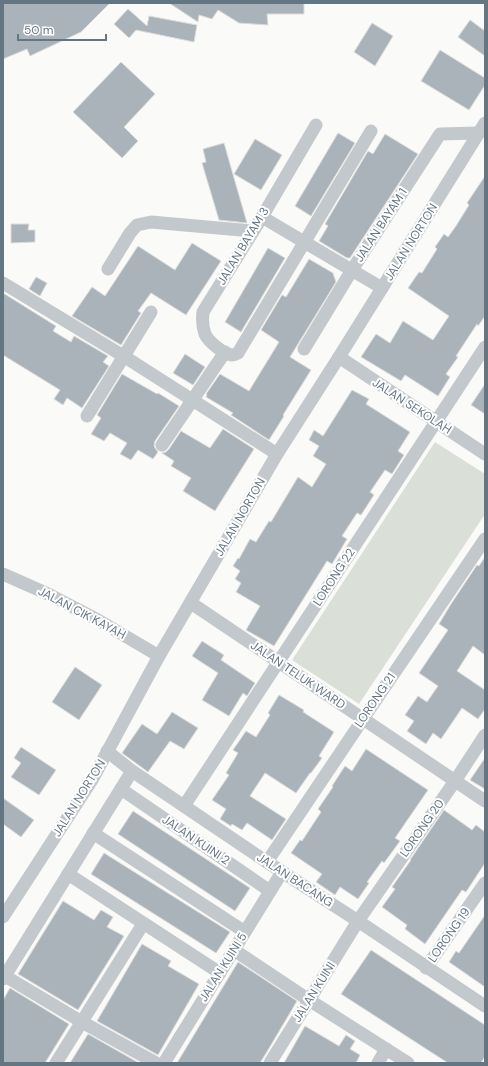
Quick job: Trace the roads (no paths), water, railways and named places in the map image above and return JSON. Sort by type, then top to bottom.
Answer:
[{"type":"street","name":"JALAN BAYAM 3","points":[[225,352],[213,345],[205,335],[202,323],[203,312],[316,125]]},
{"type":"street","name":"JALAN BAYAM 1","points":[[304,349],[352,270],[440,134],[482,128]]},
{"type":"street","name":"JALAN NORTON","points":[[3,917],[92,780],[159,656],[276,454],[482,128]]},
{"type":"street","points":[[162,445],[225,352],[232,355],[238,353],[371,132]]},
{"type":"street","points":[[262,216],[382,288]]},
{"type":"street","points":[[108,270],[130,233],[137,225],[151,222],[252,231]]},
{"type":"street","points":[[3,283],[125,357],[276,454]]},
{"type":"street","points":[[87,416],[152,312]]},
{"type":"street","name":"LORONG 22","points":[[184,806],[485,347]]},
{"type":"street","name":"JALAN SEKOLAH","points":[[338,357],[485,454]]},
{"type":"street","name":"LORONG 21","points":[[267,862],[485,539]]},
{"type":"street","name":"JALAN CIK KAYAH","points":[[3,574],[48,594],[98,620],[159,656]]},
{"type":"street","name":"JALAN TELUK WARD","points":[[191,603],[485,801]]},
{"type":"street","name":"LORONG 20","points":[[358,921],[485,735]]},
{"type":"street","name":"JALAN BACANG","points":[[107,751],[132,771],[485,1006]]},
{"type":"street","points":[[132,771],[4,977],[156,1063]]},
{"type":"street","name":"JALAN KUINI 2","points":[[121,789],[270,891]]},
{"type":"street","points":[[93,833],[245,932]]},
{"type":"street","name":"JALAN KUINI 5","points":[[164,1063],[282,872]]},
{"type":"street","points":[[68,874],[220,973]]},
{"type":"street","name":"LORONG 19","points":[[426,968],[485,883]]},
{"type":"street","name":"JALAN KUINI","points":[[270,1063],[358,921]]},
{"type":"street","points":[[56,1063],[143,924]]},
{"type":"street","points":[[234,950],[408,1063]]},
{"type":"street","points":[[378,1063],[386,1049]]}]
